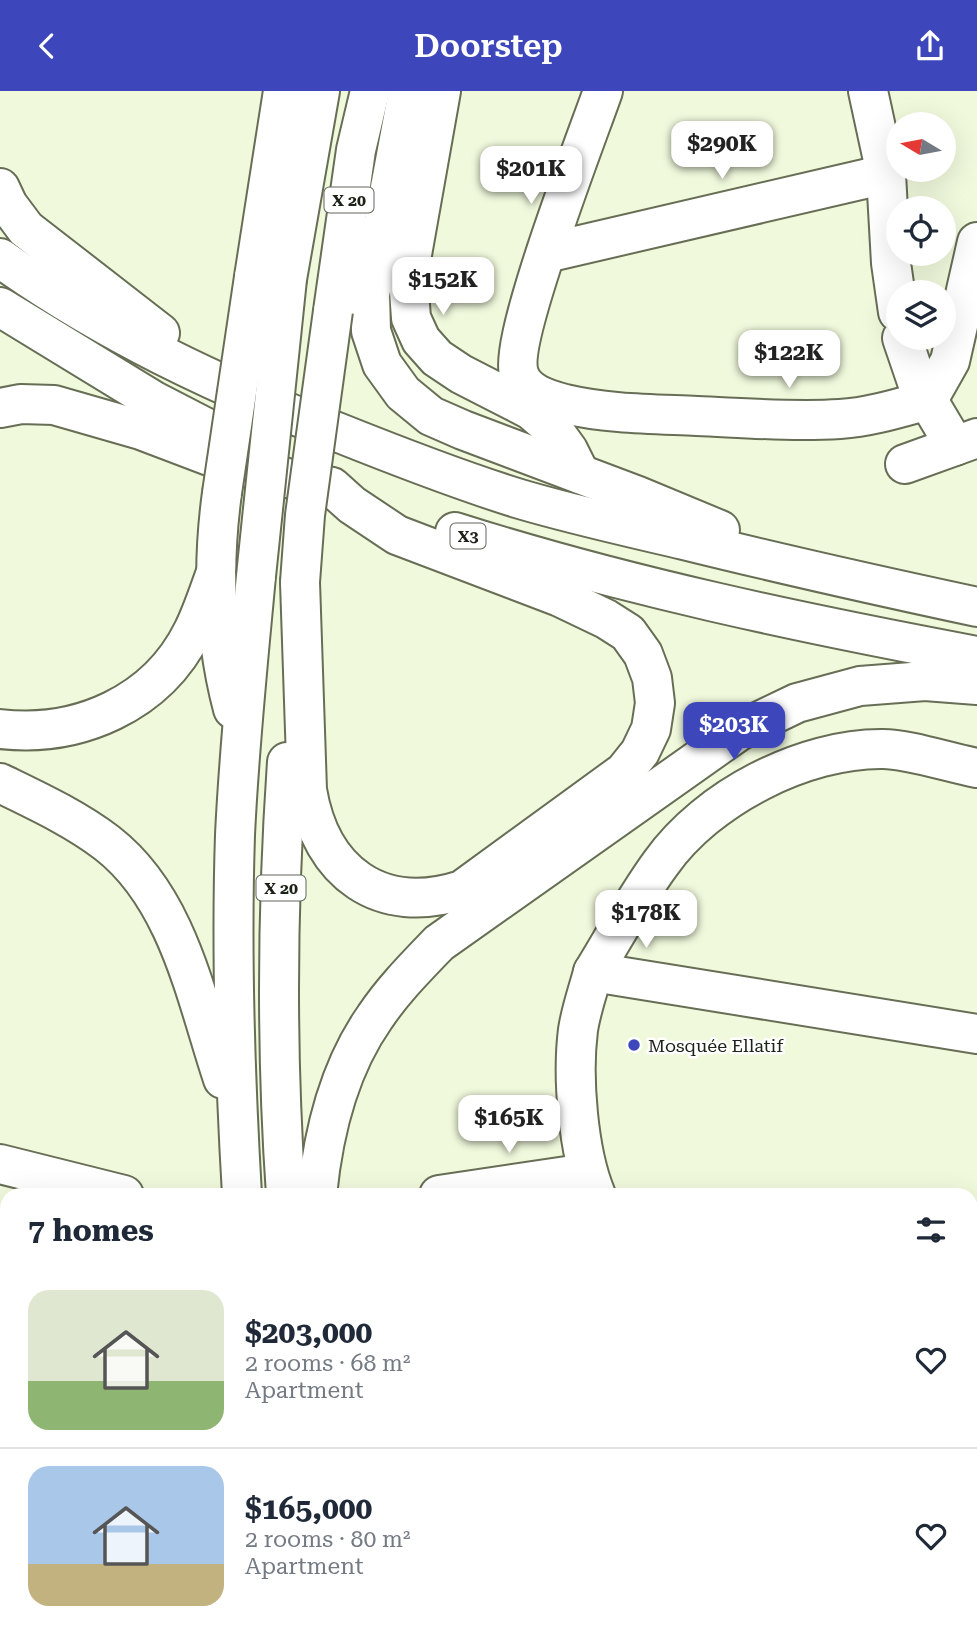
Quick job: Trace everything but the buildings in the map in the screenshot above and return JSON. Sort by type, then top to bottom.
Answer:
[{"type":"main road","points":[[241,738],[221,658],[215,575],[216,534],[222,493],[270,278],[283,91]]},
{"type":"main road","name":"X 20","points":[[242,1188],[233,932],[241,738],[256,576],[270,278],[320,91]]},
{"type":"main road","name":"X 20","points":[[286,1188],[279,1045],[279,942],[282,838],[305,515],[356,151],[370,91]]},
{"type":"main road","points":[[408,91],[370,295],[371,331],[382,364],[403,393],[431,416],[696,519],[808,570]]},
{"type":"main road","points":[[441,91],[408,277],[411,318],[421,340],[437,358],[461,374],[531,410],[551,428],[568,450],[580,474]]},
{"type":"main road","points":[[603,91],[519,340],[518,372],[523,384],[533,392],[566,404],[604,409],[790,420],[841,419],[878,414],[928,400],[950,361],[977,243]]},
{"type":"main road","points":[[547,253],[886,174],[867,91]]},
{"type":"main road","points":[[886,182],[893,280]]},
{"type":"main road","points":[[0,188],[8,205],[26,229],[171,342],[214,381]]},
{"type":"main road","points":[[0,258],[46,291],[101,323],[214,381],[282,411],[435,471],[521,499],[808,570],[977,607]]},
{"type":"main road","name":"X3","points":[[0,307],[154,401],[242,446],[332,487],[457,532],[597,572],[797,621],[977,656]]},
{"type":"main road","points":[[905,464],[966,442],[928,400],[917,382],[906,350]]},
{"type":"main road","points":[[0,408],[21,404],[54,405],[141,430],[220,460],[332,487],[352,505],[397,535],[584,607],[628,633],[643,654],[652,678],[655,703],[651,729],[640,752],[624,772],[462,890],[441,897],[419,899],[397,897],[377,891],[341,866],[317,831],[310,811],[300,582]]},
{"type":"main road","points":[[0,729],[52,730],[81,724],[109,714],[135,699],[158,680],[177,657],[193,631],[215,575]]},
{"type":"main road","points":[[318,1188],[327,1132],[349,1062],[373,1018],[404,979],[439,943],[739,731],[797,703],[860,687],[925,681],[977,685]]},
{"type":"main road","points":[[536,1188],[592,1184],[578,1104],[576,1065],[578,1028],[593,972],[662,862],[689,831],[756,783],[820,757],[850,750],[886,749],[977,768]]},
{"type":"main road","points":[[0,783],[72,819],[109,845],[140,877],[164,913],[182,954],[238,1126]]},
{"type":"main road","points":[[593,972],[977,1034]]},
{"type":"main road","points":[[0,1164],[96,1188]]},
{"type":"place","name":"Mosquée Ellatif","points":[[634,1045]]}]
